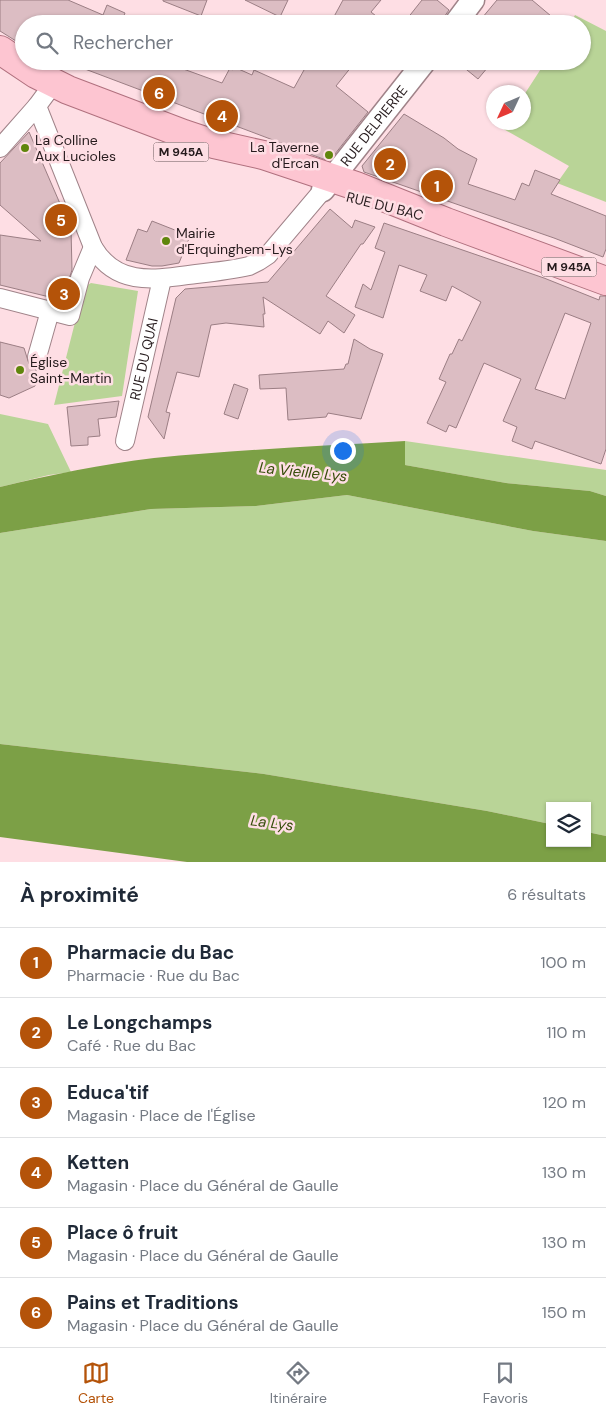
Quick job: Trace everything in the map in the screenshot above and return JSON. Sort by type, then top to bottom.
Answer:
[{"type":"main road","name":"M 945A","points":[[0,50],[15,65]]},
{"type":"main road","name":"M 945A","points":[[0,68],[45,95],[203,141],[263,155],[328,184]]},
{"type":"main road","name":"M 945A","points":[[20,70],[45,95]]},
{"type":"main road","name":"RUE DU BAC","points":[[328,184],[386,197],[446,222],[606,281]]},
{"type":"street","name":"RUE DELPIERRE","points":[[328,184],[418,70]]},
{"type":"street","points":[[0,148],[45,95]]},
{"type":"street","points":[[45,95],[94,247],[108,266],[122,274],[142,279],[162,279],[241,268],[259,261],[275,247],[328,184]]},
{"type":"street","points":[[0,298],[70,316],[80,278],[94,247]]},
{"type":"street","name":"RUE DU QUAI","points":[[126,440],[162,279]]},
{"type":"street","points":[[37,357],[50,310]]},
{"type":"shaded area","points":[[591,23],[606,31],[606,202],[557,183],[569,166],[505,130],[531,130],[530,85],[540,70],[591,70]]},
{"type":"shaded area","points":[[91,283],[138,291],[122,396],[54,405],[84,287]]},
{"type":"shaded area","points":[[0,414],[48,424],[71,472],[49,475],[0,487]]},
{"type":"shaded area","points":[[405,441],[606,470],[606,496],[590,491],[506,483],[405,465]]},
{"type":"shaded area","points":[[347,495],[533,531],[606,541],[606,836],[591,833],[591,802],[546,802],[546,823],[487,811],[264,774],[0,744],[0,533],[151,509],[256,506]]},
{"type":"water","name":"La Vieille Lys","points":[[405,441],[405,465],[506,483],[590,491],[606,496],[606,541],[533,531],[347,495],[256,506],[151,509],[0,533],[0,487],[57,474],[154,458],[248,450]]},
{"type":"water","name":"La Lys","points":[[0,744],[264,774],[487,811],[546,823],[546,847],[591,847],[591,833],[606,836],[606,862],[187,862],[0,837]]},
{"type":"building","points":[[0,0],[68,0],[103,15],[15,15],[15,40],[0,31]]},
{"type":"building","points":[[163,0],[207,0],[201,15]]},
{"type":"building","points":[[245,0],[288,0],[281,15],[276,15]]},
{"type":"building","points":[[343,0],[381,0],[371,12],[375,15],[335,15]]},
{"type":"building","points":[[422,0],[437,0],[449,10],[445,15],[410,15]]},
{"type":"building","points":[[497,0],[532,0],[550,15],[484,15]]},
{"type":"building","points":[[107,5],[125,13],[124,15],[103,15]]},
{"type":"building","points":[[88,70],[186,70],[222,83],[229,70],[241,70],[252,75],[254,70],[294,88],[304,70],[349,70],[336,86],[368,112],[331,159],[326,160]]},
{"type":"building","points":[[467,70],[486,70],[478,79]]},
{"type":"building","points":[[404,114],[477,159],[468,184],[515,200],[522,183],[529,186],[535,170],[560,180],[551,194],[606,216],[606,249],[603,257],[364,172],[362,166]]},
{"type":"building","points":[[29,132],[71,229],[72,270],[62,300],[0,285],[0,235],[41,241],[0,205],[0,163]]},
{"type":"building","points":[[330,209],[352,228],[355,220],[375,227],[363,244],[361,244],[326,296],[355,315],[344,333],[328,321],[320,334],[263,297],[264,327],[226,323],[211,325],[199,377],[177,372],[166,412],[170,413],[164,439],[148,417],[176,298],[185,289],[268,282]]},
{"type":"building","name":"Mairie d'Erquinghem-Lys","points":[[152,221],[190,236],[179,263],[152,266],[126,260],[138,229],[147,232]]},
{"type":"building","points":[[384,223],[544,278],[599,300],[600,296],[606,296],[606,449],[601,464],[535,441],[532,449],[512,441],[517,427],[503,421],[521,379],[484,363],[456,428],[449,425],[446,432],[427,423],[446,382],[439,379],[450,354],[452,354],[459,339],[462,341],[481,302],[452,286],[446,301],[420,291],[427,275],[399,265],[383,318],[355,307],[363,284],[371,290],[385,252],[375,248]],"holes":[[[565,313],[591,323],[565,399],[535,389]]]},
{"type":"building","points":[[354,339],[370,349],[383,354],[361,419],[328,413],[326,417],[288,420],[286,388],[260,389],[259,375],[344,369],[346,364],[348,364]]},
{"type":"building","name":"Église Saint-Martin","points":[[0,342],[24,348],[29,364],[34,367],[38,374],[35,386],[9,398],[0,395]]},
{"type":"building","points":[[234,384],[248,389],[238,419],[224,414]]},
{"type":"building","points":[[119,401],[116,417],[98,419],[100,436],[88,437],[88,445],[71,446],[67,407]]},
{"type":"place","name":"Pains et Traditions","points":[[159,93]]},
{"type":"place","name":"Ketten","points":[[222,116]]},
{"type":"place","name":"La Colline Aux Lucioles","points":[[25,148]]},
{"type":"place","name":"La Taverne d'Ercan","points":[[329,155]]},
{"type":"place","name":"Le Longchamps","points":[[390,164]]},
{"type":"place","name":"Pharmacie du Bac","points":[[437,186]]},
{"type":"place","name":"Place ô fruit","points":[[61,220]]},
{"type":"place","name":"Mairie d'Erquinghem-Lys","points":[[166,241]]},
{"type":"place","name":"Educa'tif","points":[[64,294]]},
{"type":"place","name":"Église Saint-Martin","points":[[20,370]]}]
